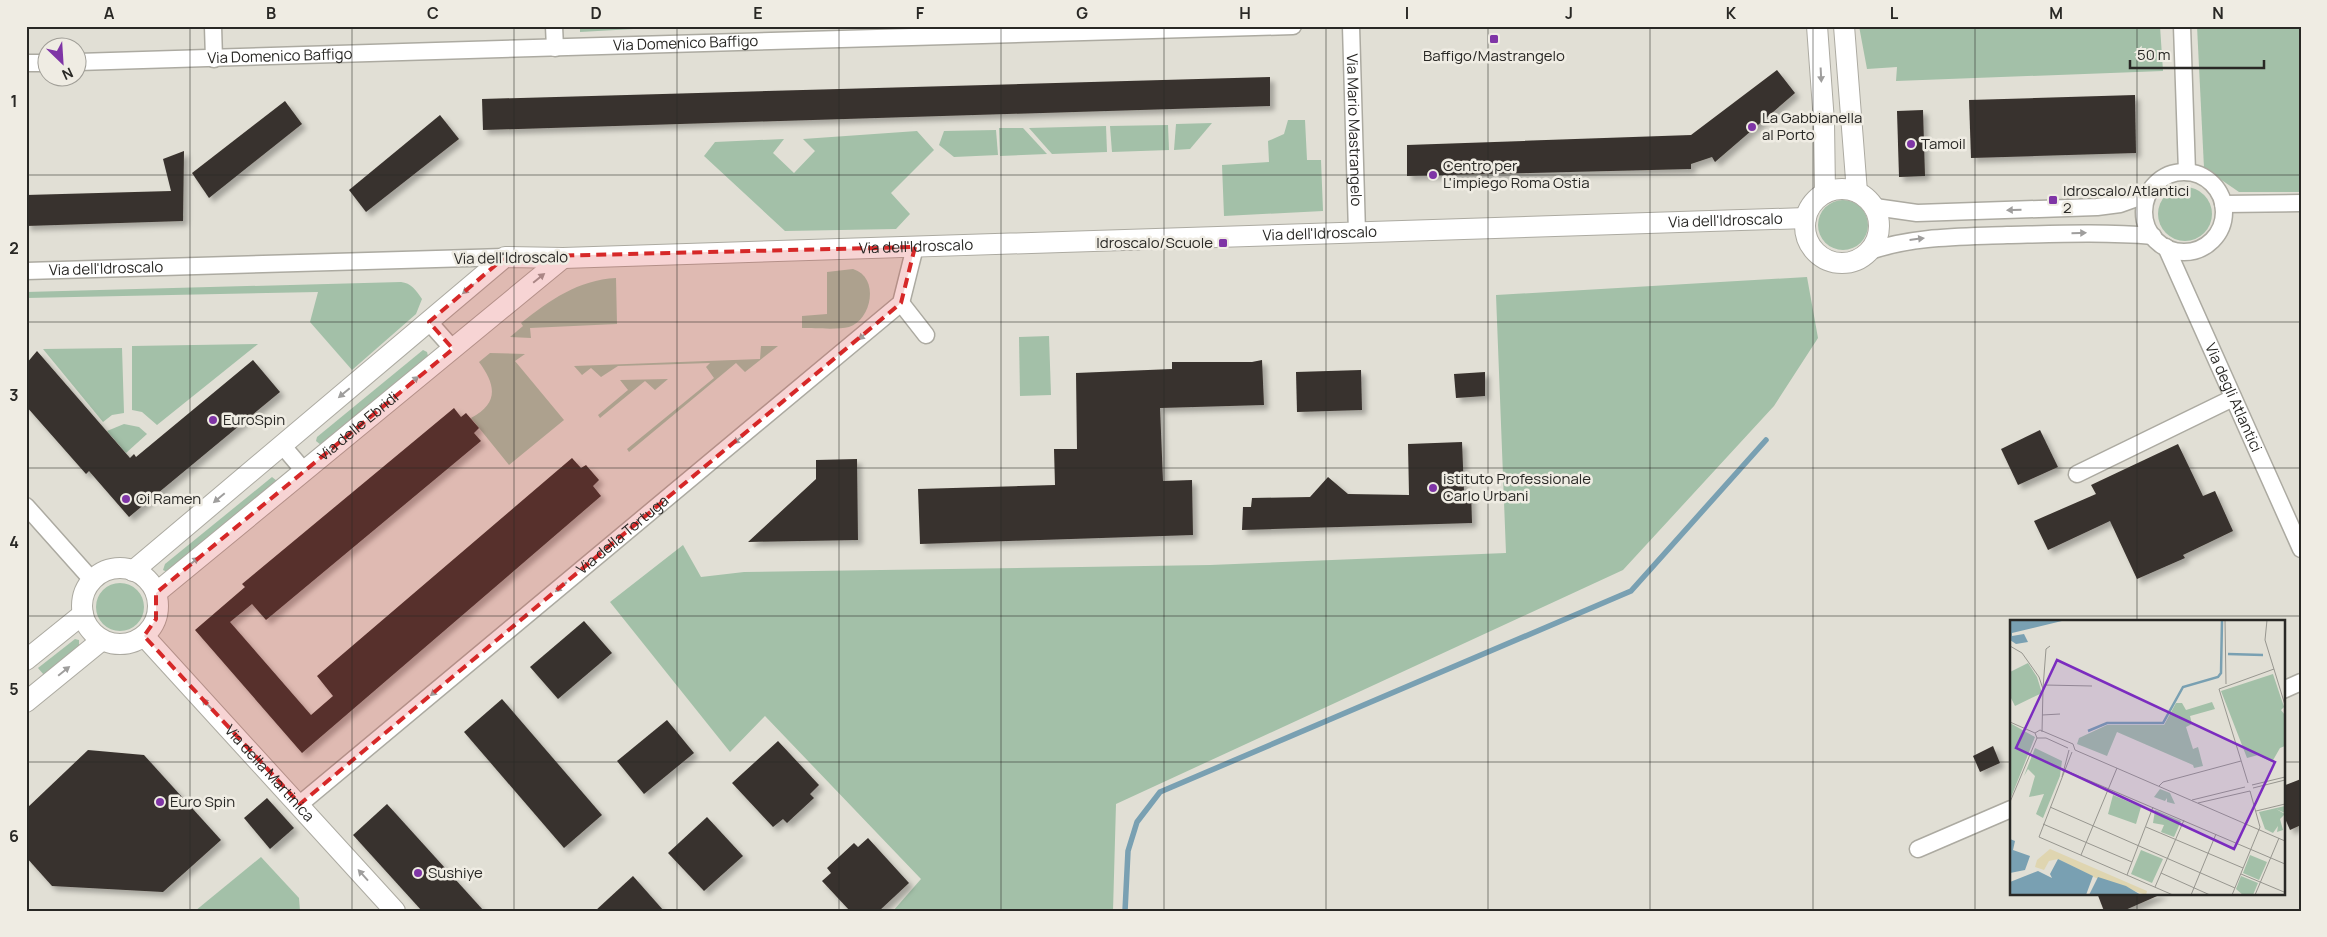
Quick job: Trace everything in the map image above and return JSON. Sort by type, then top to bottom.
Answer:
[{"type":"street","points":[[213,26],[214,58]]},
{"type":"street","points":[[554,26],[555,48]]},
{"type":"street","name":"Via Domenico Baffigo","points":[[88,62],[555,48],[878,31],[1293,26]]},
{"type":"street","name":"Via Mario Mastrangelo","points":[[1351,26],[1357,233]]},
{"type":"street","points":[[1817,26],[1824,122],[1825,193]]},
{"type":"street","points":[[1844,26],[1857,192]]},
{"type":"street","points":[[2182,26],[2187,172]]},
{"type":"street","points":[[2187,172],[2202,176],[2210,182],[2219,192],[2224,213],[2220,229],[2206,245],[2187,252],[2166,247],[2152,236],[2144,216],[2148,194],[2155,184],[2166,176],[2187,172]]},
{"type":"street","points":[[1870,251],[1877,240],[1879,228],[1874,207],[1868,199],[1857,192],[1843,189],[1825,193],[1812,204],[1806,218],[1808,242],[1817,254],[1828,261],[1841,263],[1852,262],[1870,251],[1902,242],[1930,238],[2090,233],[2152,236]]},
{"type":"street","points":[[1874,207],[1922,212],[2097,207],[2120,204],[2148,194]]},
{"type":"street","points":[[2223,204],[2301,203]]},
{"type":"street","name":"Via dell'Idroscalo","points":[[26,271],[563,258],[1806,218]]},
{"type":"street","points":[[915,246],[901,303],[926,335]]},
{"type":"street","name":"Via degli Atlantici","points":[[2166,247],[2301,549]]},
{"type":"street","points":[[133,570],[505,258]]},
{"type":"street","name":"Via delle Ebridi","points":[[156,594],[563,258]]},
{"type":"street","name":"Via della Tortuga","points":[[300,804],[901,303]]},
{"type":"street","points":[[429,322],[453,349]]},
{"type":"street","points":[[2077,474],[2233,398]]},
{"type":"street","points":[[282,445],[304,471]]},
{"type":"street","points":[[26,506],[92,580]]},
{"type":"street","points":[[111,570],[133,570],[147,579],[156,594],[158,606],[156,619],[144,636],[124,644],[102,640],[89,629],[82,614],[83,596],[92,580],[111,570]]},
{"type":"street","points":[[26,660],[82,614]]},
{"type":"street","name":"Via della Martinica","points":[[144,636],[300,804],[395,911]]},
{"type":"street","points":[[26,702],[102,640]]},
{"type":"street","points":[[2284,690],[2301,682]]},
{"type":"street","points":[[1918,849],[2010,809]]},
{"type":"highlighted area","points":[[915,247],[901,303],[300,804],[144,636],[156,619],[156,593],[453,349],[429,322],[505,257]]},
{"type":"green space","points":[[580,26],[687,26],[580,32]]},
{"type":"green space","points":[[1859,26],[2160,26],[2163,71],[1896,81],[1897,67],[1867,69]]},
{"type":"green space","points":[[2197,26],[2301,26],[2301,192],[2239,192],[2204,168]]},
{"type":"green space","points":[[1288,120],[1305,120],[1307,160],[1321,160],[1323,211],[1224,216],[1222,165],[1269,162],[1268,141],[1284,134]]},
{"type":"green space","points":[[1212,123],[1190,149],[1174,150],[1176,124]]},
{"type":"green space","points":[[1168,125],[1169,150],[1112,152],[1110,126]]},
{"type":"green space","points":[[1106,126],[1107,152],[1052,154],[1029,128]]},
{"type":"green space","points":[[999,128],[1023,128],[1047,154],[1000,156]]},
{"type":"green space","points":[[996,130],[998,155],[954,157],[939,145],[944,131]]},
{"type":"green space","points":[[917,131],[934,150],[891,193],[910,214],[896,229],[785,231],[704,156],[715,142],[784,139],[773,153],[794,173],[815,151],[803,139]]},
{"type":"green space","points":[[2180,187],[2190,187],[2200,191],[2208,199],[2212,214],[2208,229],[2200,237],[2190,241],[2180,241],[2170,237],[2162,229],[2158,219],[2158,209],[2162,199],[2170,191]]},
{"type":"green space","points":[[1838,200],[1848,200],[1861,207],[1868,220],[1868,230],[1861,243],[1848,250],[1838,250],[1829,246],[1822,239],[1818,230],[1818,220],[1822,211],[1829,204]]},
{"type":"green space","points":[[853,269],[862,274],[867,280],[870,289],[867,308],[857,323],[849,327],[833,329],[802,328],[802,316],[827,314],[827,272]]},
{"type":"green space","points":[[1807,277],[1818,338],[1774,406],[1623,570],[1116,804],[1113,911],[893,911],[921,879],[765,716],[730,752],[610,602],[683,545],[701,577],[744,572],[1210,565],[1506,553],[1496,295]]},
{"type":"green space","points":[[616,278],[617,324],[530,328],[531,338],[510,337],[523,326],[521,323],[554,299],[577,287]]},
{"type":"green space","points":[[401,282],[413,288],[422,299],[416,314],[352,370],[310,322],[318,292],[26,298],[26,292]]},
{"type":"green space","points":[[1049,336],[1051,395],[1020,396],[1019,337]]},
{"type":"green space","points":[[258,344],[157,425],[142,412],[132,410],[132,346]]},
{"type":"green space","points":[[761,346],[778,346],[745,372],[736,363],[629,452],[627,449],[714,378],[706,367],[710,363],[618,366],[601,377],[591,368],[582,375],[574,366],[760,359]]},
{"type":"green space","points":[[122,348],[124,413],[112,415],[103,422],[43,349]]},
{"type":"green space","points":[[423,350],[427,352],[428,356],[321,445],[316,441],[317,437]]},
{"type":"green space","points":[[490,353],[525,354],[515,361],[564,420],[509,465],[471,418],[480,412],[490,400],[492,393],[489,378],[479,362]]},
{"type":"green space","points":[[668,379],[655,390],[645,381],[600,418],[598,415],[628,390],[620,380]]},
{"type":"green space","points":[[124,424],[139,427],[147,434],[126,453],[107,431]]},
{"type":"green space","points":[[272,477],[277,481],[167,572],[163,570],[165,564]]},
{"type":"green space","points":[[115,583],[125,583],[137,590],[144,602],[144,612],[137,624],[125,631],[115,631],[107,627],[100,620],[96,612],[96,602],[100,594],[107,587]]},
{"type":"green space","points":[[75,639],[79,640],[79,646],[44,675],[38,668]]},
{"type":"green space","points":[[261,857],[299,898],[300,911],[195,911]]},
{"type":"building","points":[[1777,70],[1795,93],[1715,162],[1712,157],[1691,164],[1691,169],[1407,176],[1407,145],[1691,135]]},
{"type":"building","points":[[1270,77],[1270,106],[483,130],[482,99]]},
{"type":"building","points":[[2135,95],[2136,153],[1971,158],[1969,100]]},
{"type":"building","points":[[285,101],[302,124],[209,198],[192,173]]},
{"type":"building","name":"Tamoil","points":[[1923,110],[1925,176],[1899,177],[1897,111]]},
{"type":"building","points":[[440,115],[459,139],[366,212],[349,190]]},
{"type":"building","points":[[184,151],[183,221],[26,226],[26,195],[171,191],[163,159]]},
{"type":"building","points":[[37,351],[130,458],[134,454],[136,457],[253,360],[280,392],[129,517],[89,471],[86,474],[26,406],[26,364]]},
{"type":"building","points":[[1262,360],[1264,405],[1160,408],[1163,481],[1192,480],[1193,535],[920,544],[918,489],[1055,485],[1054,449],[1077,449],[1076,373],[1172,369],[1172,362],[1252,362]]},
{"type":"building","points":[[1361,370],[1362,410],[1297,412],[1296,372]]},
{"type":"building","points":[[1485,372],[1485,396],[1456,398],[1454,374]]},
{"type":"building","points":[[454,408],[461,417],[466,413],[479,428],[474,433],[481,441],[266,620],[252,604],[230,622],[311,715],[333,696],[317,676],[572,458],[581,468],[586,465],[599,480],[593,486],[601,496],[302,753],[195,630],[245,587],[242,584]]},
{"type":"building","points":[[2040,430],[2058,467],[2018,485],[2001,449]]},
{"type":"building","name":"istituto Professionale Carlo Urbani","points":[[1462,442],[1464,491],[1471,491],[1472,523],[1242,530],[1243,507],[1251,507],[1252,498],[1310,497],[1328,477],[1348,494],[1409,495],[1408,444]]},
{"type":"building","points":[[2178,444],[2203,496],[2215,491],[2233,531],[2183,555],[2185,558],[2137,579],[2110,521],[2048,550],[2034,521],[2096,494],[2091,485]]},
{"type":"building","points":[[857,459],[858,540],[748,542],[816,479],[816,460]]},
{"type":"building","points":[[584,621],[612,653],[558,699],[530,667]]},
{"type":"building","points":[[502,699],[602,815],[564,848],[464,732]]},
{"type":"building","points":[[667,720],[694,753],[644,794],[617,761]]},
{"type":"building","points":[[778,741],[819,785],[810,794],[814,798],[787,823],[783,819],[773,827],[732,783]]},
{"type":"building","points":[[1993,746],[2000,763],[1980,772],[1973,756]]},
{"type":"building","points":[[88,750],[144,755],[221,840],[163,892],[52,886],[26,857],[26,809]]},
{"type":"building","points":[[2301,779],[2301,825],[2290,830],[2284,816],[2284,786]]},
{"type":"building","points":[[267,798],[294,828],[270,849],[244,818]]},
{"type":"building","name":"Sushiye","points":[[387,804],[484,911],[422,911],[353,835]]},
{"type":"building","points":[[707,817],[743,856],[704,891],[668,853]]},
{"type":"building","points":[[868,838],[909,883],[879,911],[850,911],[822,881],[831,873],[827,868],[854,843],[858,847]]},
{"type":"building","points":[[633,876],[664,911],[595,911]]},
{"type":"building","points":[[2097,894],[2162,894],[2123,911],[2104,911]]},
{"type":"waterway","points":[[1125,911],[1128,851],[1137,822],[1160,792],[1631,591],[1766,440]]},
{"type":"place","name":"Baffigo/Mastrangelo","points":[[1494,39]]},
{"type":"place","name":"La Gabbianella al Porto","points":[[1752,127]]},
{"type":"place","name":"Tamoil","points":[[1911,144]]},
{"type":"place","name":"Centro per L'impiego Roma Ostia","points":[[1433,175]]},
{"type":"place","name":"Idroscalo/Atlantici 2","points":[[2053,200]]},
{"type":"place","name":"Idroscalo/Scuole","points":[[1223,243]]},
{"type":"place","name":"EuroSpin","points":[[213,420]]},
{"type":"place","name":"istituto Professionale Carlo Urbani","points":[[1433,488]]},
{"type":"place","name":"Oi Ramen","points":[[126,499]]},
{"type":"place","name":"Euro Spin","points":[[160,802]]},
{"type":"place","name":"Sushiye","points":[[418,873]]}]
